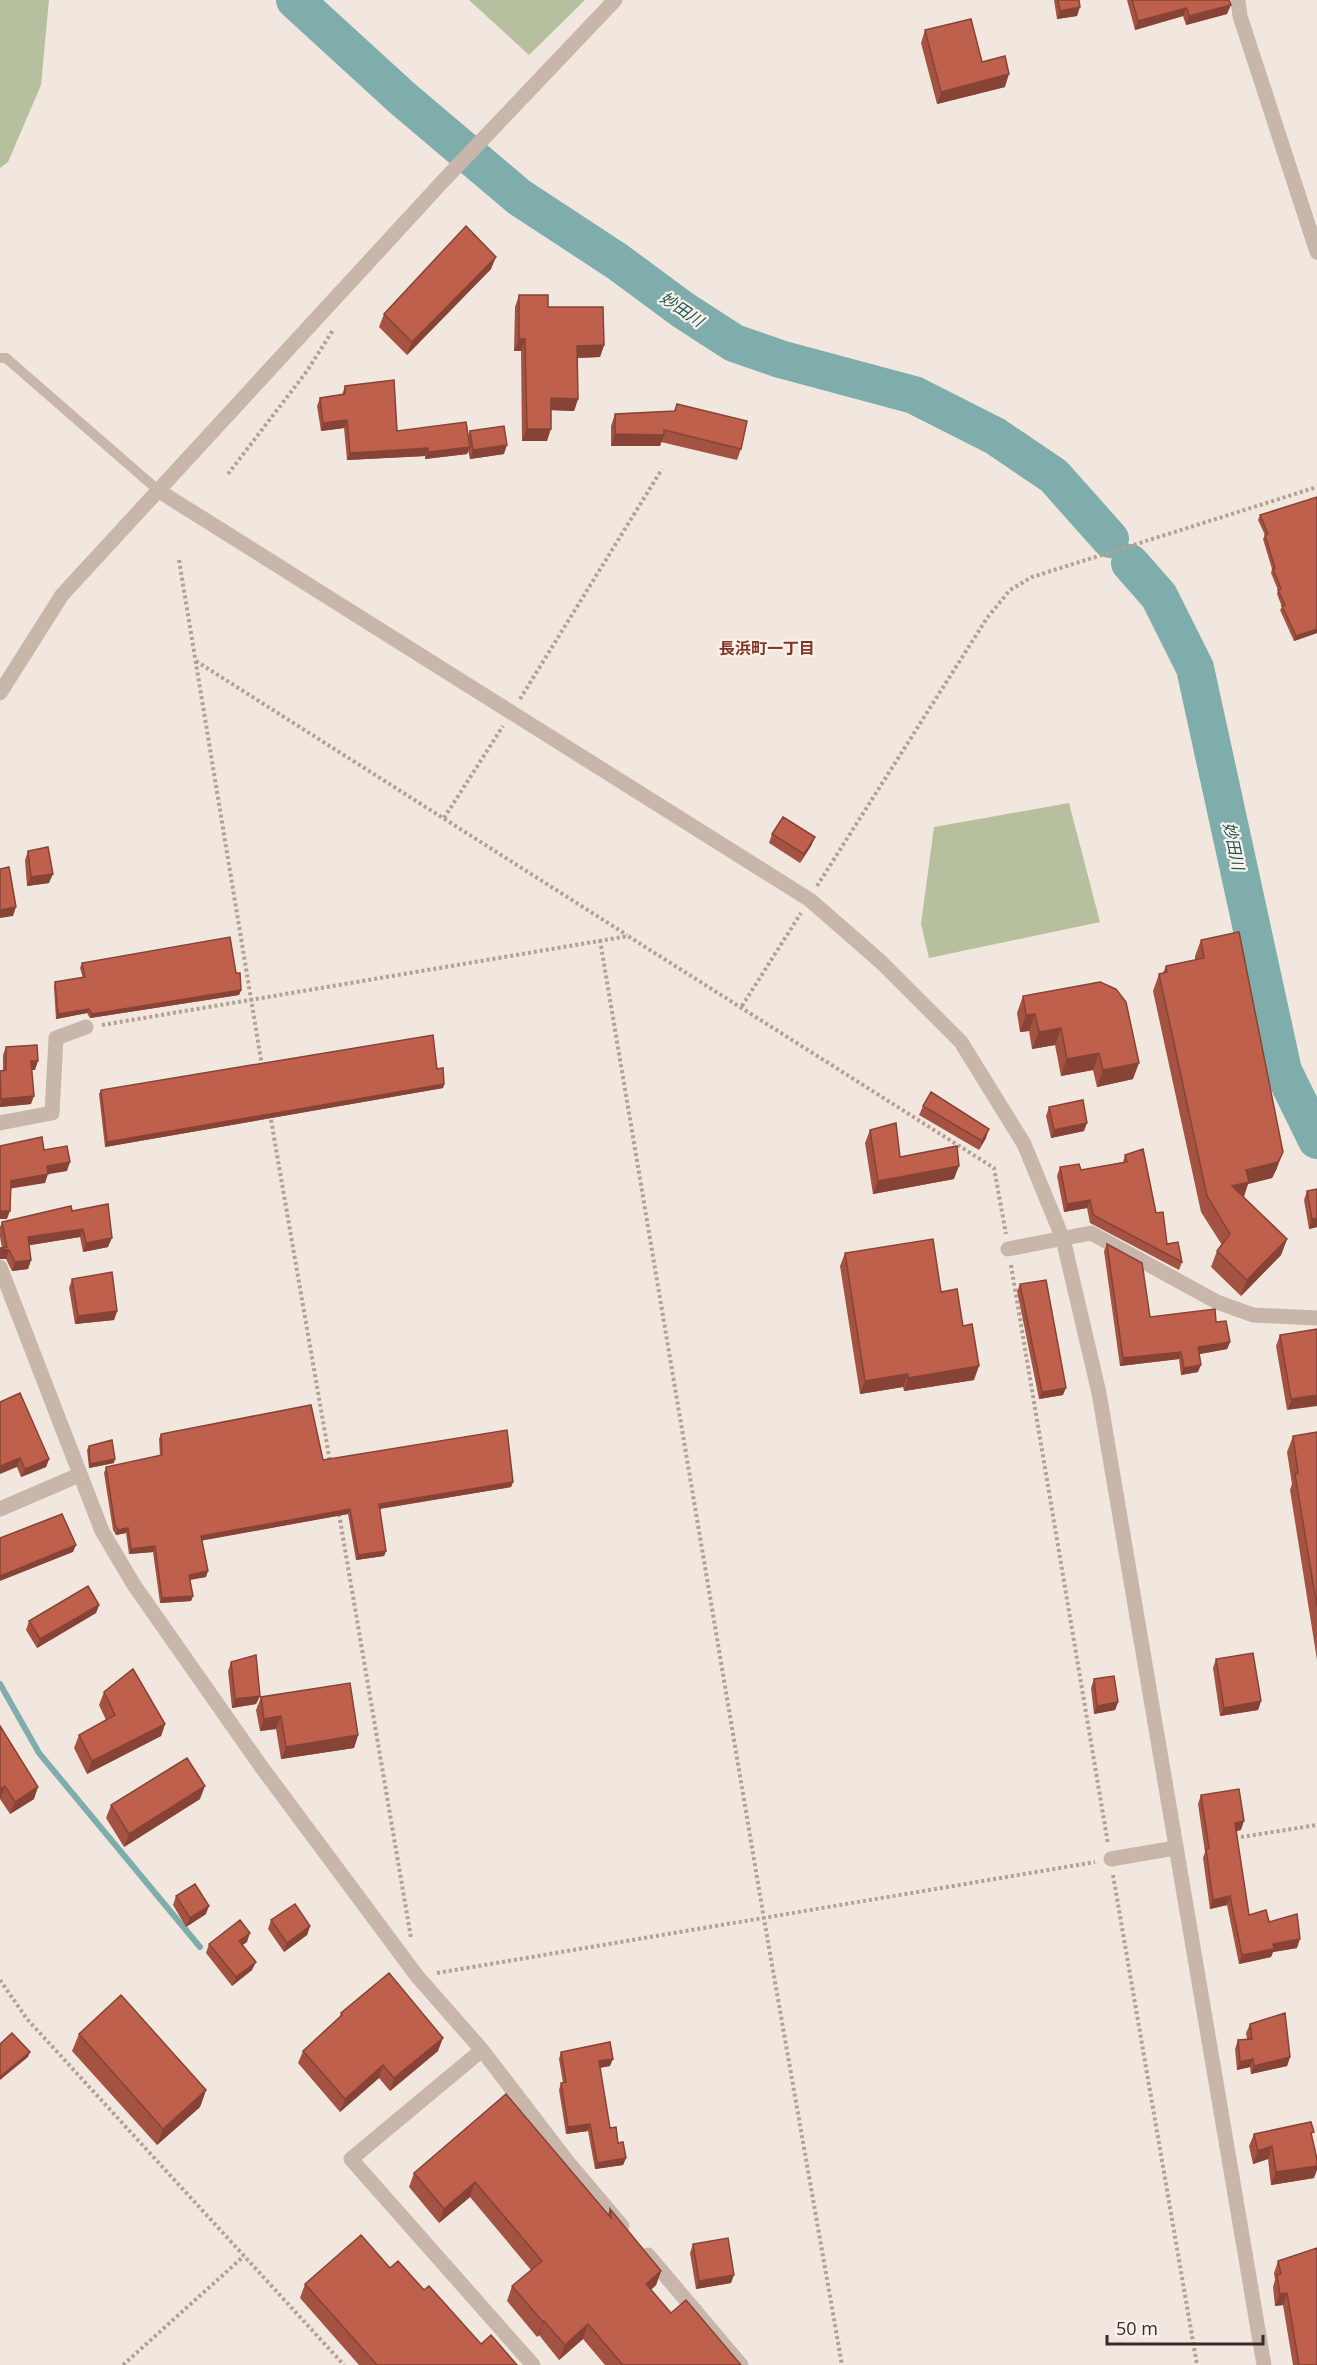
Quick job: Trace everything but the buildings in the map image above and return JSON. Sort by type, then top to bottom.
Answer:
[{"type":"street","points":[[0,693],[62,595],[444,180],[497,127],[615,0]]},
{"type":"street","points":[[1238,0],[1240,16],[1316,244]]},
{"type":"street","points":[[159,491],[810,900],[881,962],[961,1042],[1024,1144],[1063,1239],[1099,1393],[1263,2365]]},
{"type":"street","points":[[0,1123],[52,1113],[56,1038],[86,1027]]},
{"type":"street","points":[[1008,1249],[1091,1233],[1217,1302],[1253,1315],[1317,1318]]},
{"type":"street","points":[[0,1267],[102,1531],[134,1585],[260,1765],[417,1976],[482,2050],[567,2161],[741,2365]]},
{"type":"street","points":[[0,1509],[79,1475]]},
{"type":"street","points":[[1111,1859],[1175,1848]]},
{"type":"street","points":[[482,2050],[351,2158],[533,2365]]},
{"type":"lane","points":[[0,358],[6,358],[159,491]]},
{"type":"path","points":[[228,474],[307,371],[335,327]]},
{"type":"path","points":[[444,818],[663,469]]},
{"type":"path","points":[[742,1006],[987,618],[1010,590],[1032,577],[1317,488]]},
{"type":"path","points":[[179,560],[263,1070]]},
{"type":"path","points":[[195,660],[994,1168],[1197,2365]]},
{"type":"path","points":[[86,1027],[628,936]]},
{"type":"path","points":[[600,940],[764,1919],[842,2365]]},
{"type":"path","points":[[269,1105],[331,1470]]},
{"type":"path","points":[[337,1505],[411,1941]]},
{"type":"path","points":[[1230,1839],[1317,1825]]},
{"type":"path","points":[[417,1976],[1111,1859]]},
{"type":"path","points":[[0,1980],[27,2019],[344,2365]]},
{"type":"path","points":[[123,2365],[244,2256]]},
{"type":"green space","points":[[0,0],[49,0],[41,85],[8,162],[0,168]]},
{"type":"green space","points":[[469,0],[585,0],[529,55]]},
{"type":"green space","points":[[1069,803],[1100,922],[929,958],[921,924],[934,827]]},
{"type":"waterway","name":"妙田川","points":[[295,0],[401,97],[519,197],[618,262],[683,310],[734,343],[780,359],[914,395],[995,436],[1054,476],[1110,539]]},
{"type":"waterway","name":"妙田川","points":[[1130,563],[1159,596],[1195,668],[1283,1071],[1317,1140]]},
{"type":"waterway","points":[[0,1684],[39,1753],[200,1947]]},
{"type":"district","name":"長浜町一丁目","points":[[767,648]]}]
